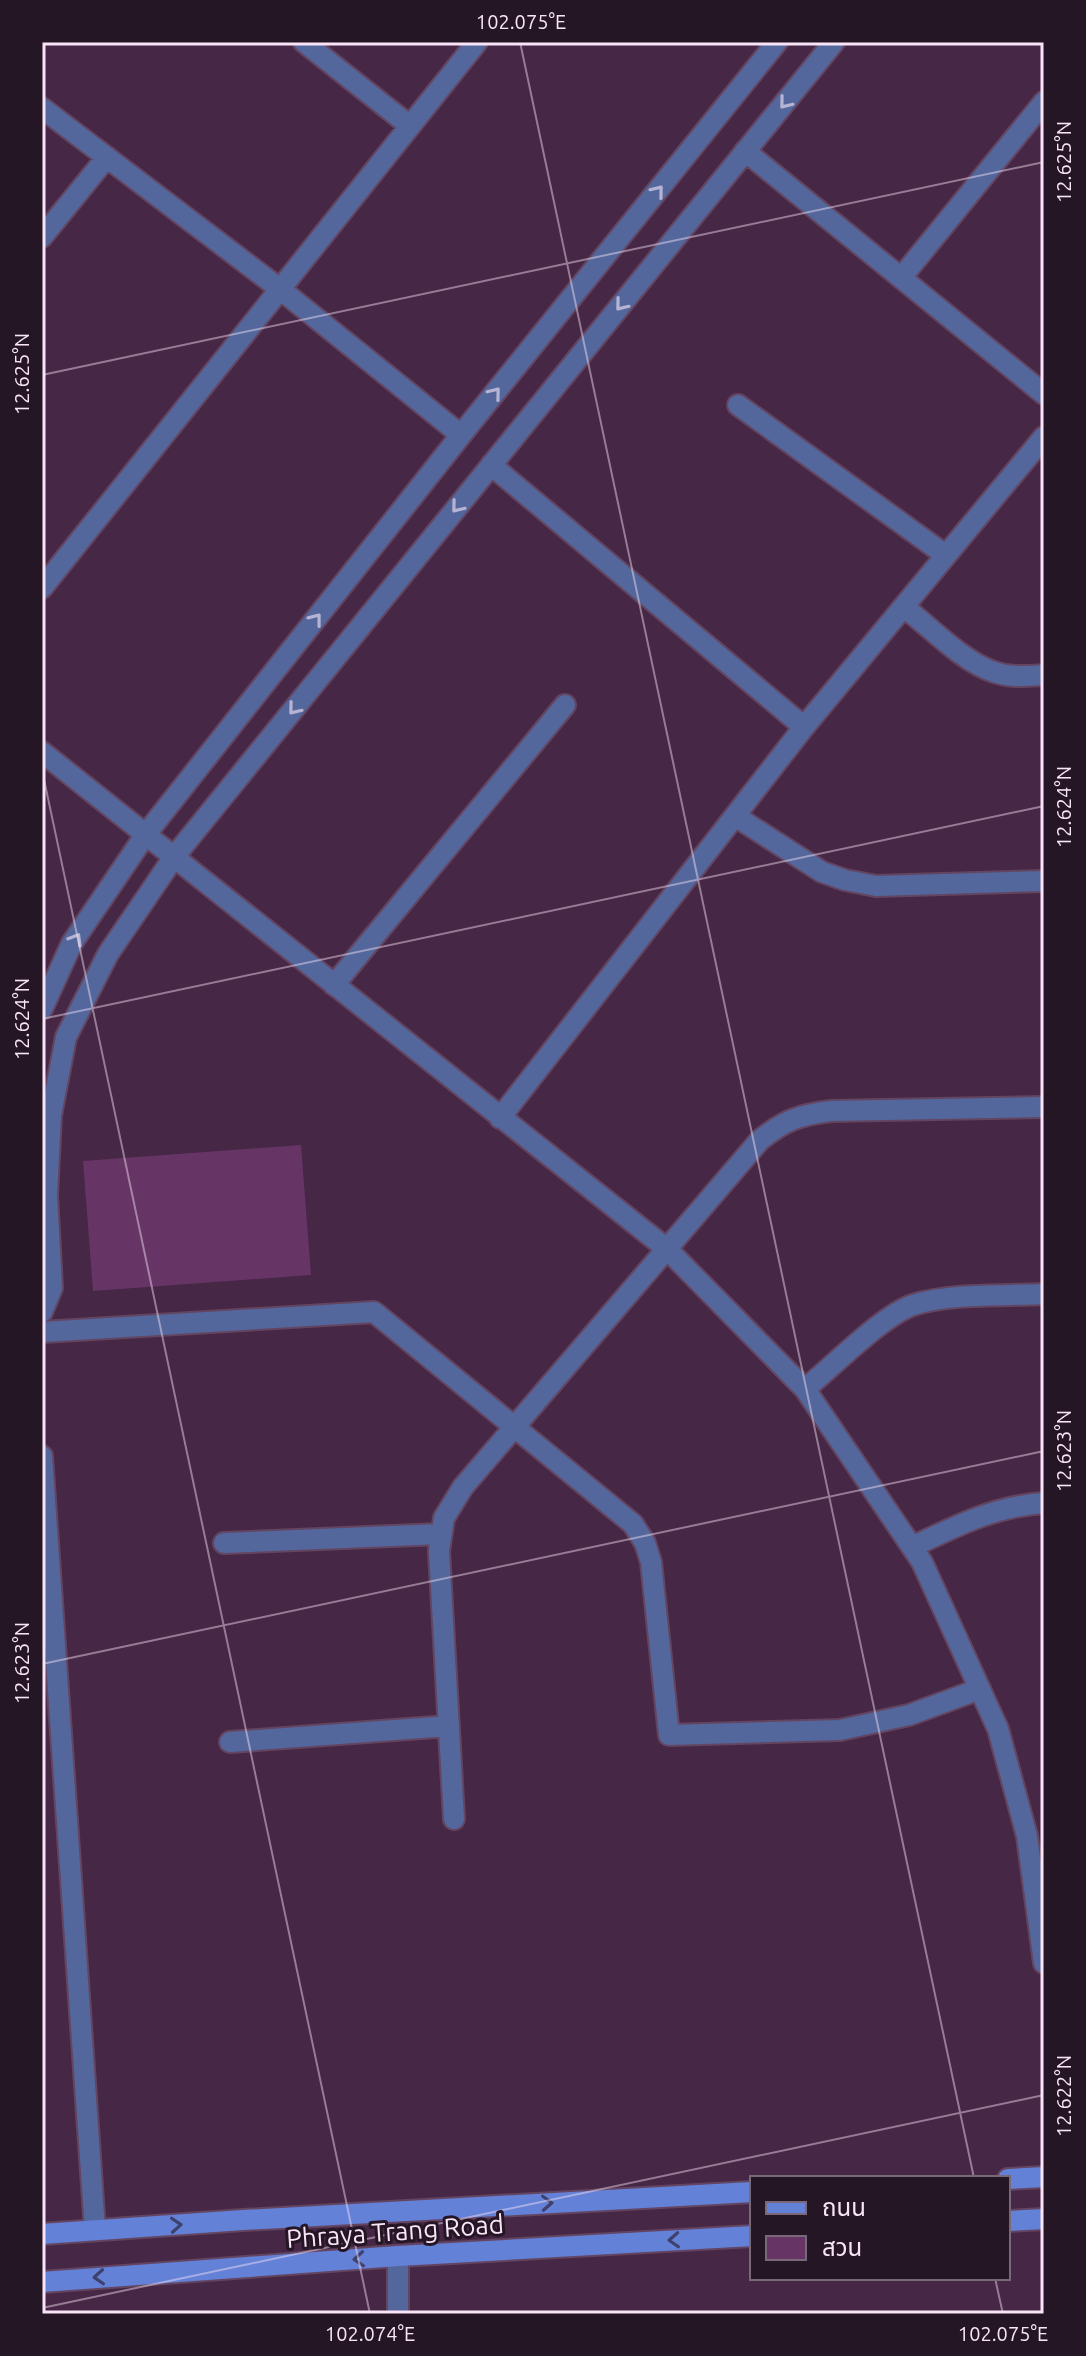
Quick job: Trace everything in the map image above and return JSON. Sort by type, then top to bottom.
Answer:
[{"type":"main road","points":[[1010,2179],[1044,2177]]},
{"type":"main road","name":"Phraya Trang Road","points":[[42,2234],[750,2192]]},
{"type":"main road","points":[[1010,2221],[1044,2219]]},
{"type":"main road","name":"Phraya Trang Road","points":[[42,2282],[398,2256],[750,2236]]},
{"type":"street","points":[[304,42],[410,126]]},
{"type":"street","points":[[42,588],[477,42]]},
{"type":"street","points":[[42,1009],[72,943],[146,834],[777,42]]},
{"type":"street","points":[[42,1312],[52,1288],[47,1195],[51,1115],[66,1037],[108,954],[174,857],[834,42]]},
{"type":"street","points":[[901,278],[1044,102]]},
{"type":"street","points":[[42,108],[280,289],[461,435]]},
{"type":"street","points":[[745,151],[1044,394]]},
{"type":"street","points":[[42,237],[107,157]]},
{"type":"street","points":[[738,405],[944,554]]},
{"type":"street","points":[[500,1118],[804,727],[944,554],[1044,437]]},
{"type":"street","points":[[491,465],[804,727]]},
{"type":"street","points":[[904,607],[977,665],[996,673],[1016,676],[1044,675]]},
{"type":"street","points":[[334,985],[565,705]]},
{"type":"street","points":[[42,752],[667,1249],[805,1389],[922,1562],[998,1729],[1027,1836],[1044,1963]]},
{"type":"street","points":[[735,816],[822,872],[845,880],[876,886],[1044,881]]},
{"type":"street","points":[[454,1819],[440,1534],[451,1502],[760,1140],[782,1123],[804,1114],[831,1111],[1044,1107]]},
{"type":"street","points":[[805,1389],[892,1315],[913,1305],[939,1300],[1044,1294]]},
{"type":"street","points":[[42,1332],[374,1312],[633,1524],[645,1543],[651,1562],[669,1735],[840,1730],[909,1715],[980,1689]]},
{"type":"street","points":[[42,1456],[95,2230]]},
{"type":"street","points":[[912,1547],[1001,1508],[1044,1503]]},
{"type":"street","points":[[224,1543],[440,1534]]},
{"type":"street","points":[[230,1742],[449,1726]]},
{"type":"street","points":[[398,2256],[398,2314]]},
{"type":"green space","points":[[301,1145],[311,1275],[93,1291],[83,1161]]}]
